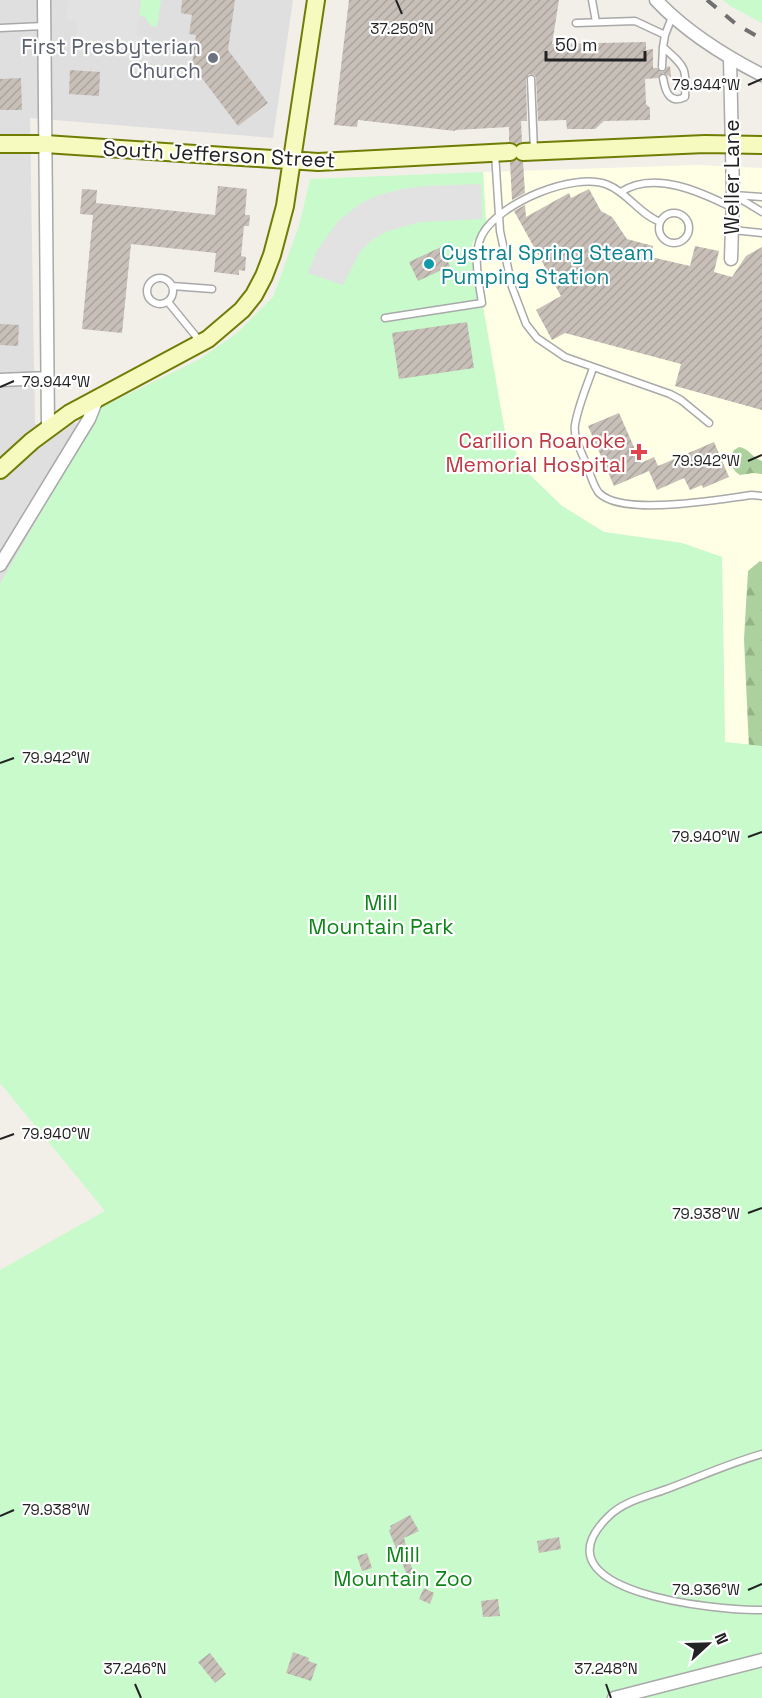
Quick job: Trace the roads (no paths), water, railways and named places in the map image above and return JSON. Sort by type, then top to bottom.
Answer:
[{"type":"street","points":[[44,0],[48,428]]},
{"type":"street","points":[[0,470],[48,428],[222,329],[254,295],[276,244],[285,206],[316,0]]},
{"type":"street","points":[[656,0],[672,17],[730,59],[762,75]]},
{"type":"street","name":"Weller Lane","points":[[730,59],[734,195],[731,259]]},
{"type":"street","name":"South Jefferson Street","points":[[0,144],[45,144],[318,162],[515,152],[732,144],[762,145]]},
{"type":"street","points":[[732,144],[762,154]]},
{"type":"street","points":[[0,380],[48,378]]},
{"type":"street","points":[[0,565],[89,419],[97,399]]},
{"type":"street","points":[[614,1698],[762,1660]]},
{"type":"lane","points":[[592,0],[596,22]]},
{"type":"lane","points":[[662,67],[665,35],[672,17]]},
{"type":"lane","points":[[576,23],[635,21],[665,35]]},
{"type":"lane","points":[[0,28],[44,26]]},
{"type":"lane","points":[[663,47],[684,68],[685,97],[681,100],[670,98],[665,93],[663,78]]},
{"type":"lane","points":[[531,79],[498,216],[512,287],[526,324],[537,338],[565,357],[681,399],[709,423]]},
{"type":"lane","points":[[385,318],[482,303],[476,261],[482,235],[498,216],[530,196],[558,185],[589,180],[607,184],[621,192],[646,215],[660,222]]},
{"type":"lane","points":[[621,192],[632,185],[651,183],[678,186],[703,193],[733,208]]},
{"type":"lane","points":[[734,195],[762,197]]},
{"type":"lane","points":[[734,195],[762,212]]},
{"type":"lane","points":[[677,212],[689,222],[689,232],[683,241],[669,243],[659,232],[660,222],[667,214],[677,212]]},
{"type":"lane","points":[[733,230],[762,233]]},
{"type":"lane","points":[[160,278],[168,281],[172,286],[173,293],[168,302],[154,303],[148,297],[147,288],[152,281],[160,278]]},
{"type":"lane","points":[[172,286],[212,289]]},
{"type":"lane","points":[[168,302],[201,343]]},
{"type":"lane","points":[[593,368],[575,426],[578,443],[598,492],[607,498],[648,505],[674,505],[752,495],[762,496]]},
{"type":"lane","points":[[762,1454],[620,1507],[600,1526],[592,1539],[589,1552],[597,1569],[607,1578],[642,1593],[690,1605],[734,1611],[762,1610]]},
{"type":"railway","points":[[707,0],[736,24],[762,39]]},
{"type":"place","name":"First Presbyterian Church","points":[[213,58]]},
{"type":"place","name":"Cystral Spring Steam Pumping Station","points":[[429,264]]},
{"type":"place","name":"Carilion Roanoke Memorial Hospital","points":[[639,452]]},
{"type":"park label","name":"Mill Mountain Park","points":[[381,914]]},
{"type":"park label","name":"Mill Mountain Zoo","points":[[403,1566]]}]
